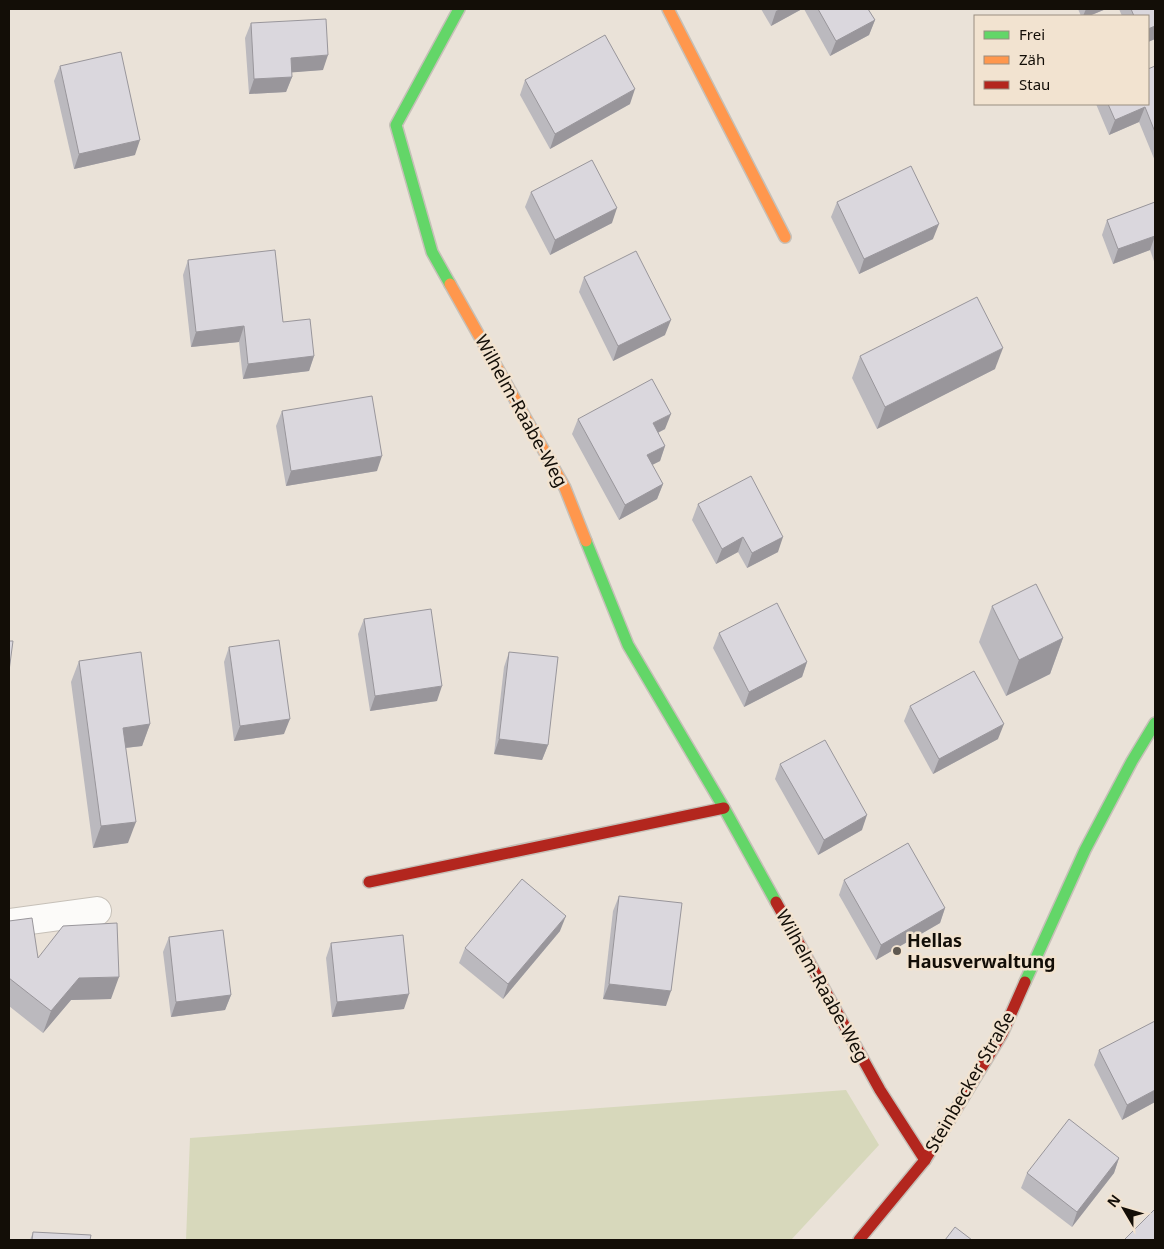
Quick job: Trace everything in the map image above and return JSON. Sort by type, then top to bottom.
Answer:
[{"type":"street","name":"Wilhelm-Raabe-Weg","points":[[459,9],[396,125],[432,252],[565,488],[628,645],[724,808],[880,1090],[925,1160]]},
{"type":"street","points":[[668,9],[785,237]]},
{"type":"street","name":"Steinbecker Straße","points":[[859,1240],[925,1160],[1002,1034],[1085,850],[1132,760],[1155,723]]},
{"type":"street","points":[[369,882],[724,808]]},
{"type":"street","points":[[9,923],[97,911]]},
{"type":"green space","points":[[846,1090],[879,1145],[791,1240],[186,1240],[190,1138]]},
{"type":"building","points":[[818,9],[868,9],[875,20],[836,41]]},
{"type":"building","points":[[1131,9],[1155,9],[1155,26],[1149,29],[1149,15],[1134,15]]},
{"type":"building","points":[[326,19],[328,55],[291,58],[292,77],[254,79],[251,23]]},
{"type":"building","points":[[605,35],[635,89],[555,134],[525,80]]},
{"type":"building","points":[[121,52],[140,140],[79,154],[60,66]]},
{"type":"building","points":[[1155,66],[1155,132],[1145,107],[1115,120],[1108,105],[1149,105],[1149,69]]},
{"type":"building","points":[[592,160],[617,208],[555,240],[531,192]]},
{"type":"building","points":[[911,166],[939,224],[864,259],[837,202]]},
{"type":"building","points":[[1155,202],[1155,236],[1118,249],[1107,220]]},
{"type":"building","points":[[275,250],[283,322],[310,319],[314,356],[248,364],[244,326],[196,332],[188,260]]},
{"type":"building","points":[[636,251],[671,320],[618,346],[584,277]]},
{"type":"building","points":[[977,297],[1003,348],[885,407],[860,356]]},
{"type":"building","points":[[652,379],[671,414],[653,423],[665,446],[647,455],[663,484],[625,505],[578,419]]},
{"type":"building","points":[[372,396],[382,456],[291,471],[282,411]]},
{"type":"building","points":[[751,476],[783,537],[752,553],[743,537],[722,549],[698,504]]},
{"type":"building","points":[[1036,584],[1063,638],[1019,660],[992,606]]},
{"type":"building","points":[[777,603],[807,662],[749,692],[719,633]]},
{"type":"building","points":[[431,609],[442,686],[375,696],[364,619]]},
{"type":"building","points":[[279,640],[290,719],[240,726],[229,647]]},
{"type":"building","points":[[9,641],[13,641],[9,671]]},
{"type":"building","points":[[141,652],[150,724],[123,728],[136,822],[101,826],[79,661]]},
{"type":"building","points":[[509,652],[558,657],[548,745],[499,739]]},
{"type":"building","points":[[974,671],[1004,724],[939,759],[910,706]]},
{"type":"building","points":[[825,740],[867,815],[824,840],[780,764]]},
{"type":"building","points":[[908,843],[945,908],[881,945],[844,880]]},
{"type":"building","points":[[522,879],[566,916],[508,984],[465,948]]},
{"type":"building","points":[[619,896],[682,903],[671,991],[609,984]]},
{"type":"building","points":[[32,918],[38,958],[63,926],[117,923],[119,977],[79,978],[51,1011],[9,978],[9,921]]},
{"type":"building","points":[[223,930],[231,995],[176,1002],[169,937]]},
{"type":"building","points":[[403,935],[409,994],[337,1002],[331,943]]},
{"type":"building","points":[[1155,1021],[1155,1090],[1127,1105],[1099,1050]]},
{"type":"building","points":[[1069,1119],[1119,1158],[1077,1212],[1027,1173]]},
{"type":"building","points":[[1155,1209],[1155,1240],[1124,1240]]},
{"type":"building","points":[[955,1227],[972,1240],[945,1240]]},
{"type":"building","points":[[33,1232],[91,1235],[90,1240],[32,1240]]},
{"type":"traffic: fast","points":[[450,284],[432,252],[396,125],[459,9]]},
{"type":"traffic: fast","points":[[586,541],[628,645],[724,808],[776,902]]},
{"type":"traffic: fast","points":[[1025,982],[1085,850],[1132,761],[1155,723]]},
{"type":"traffic: slow","points":[[668,9],[785,237]]},
{"type":"traffic: slow","points":[[450,284],[565,488],[586,541]]},
{"type":"traffic: jam","points":[[369,882],[724,808]]},
{"type":"traffic: jam","points":[[776,902],[880,1090],[925,1160]]},
{"type":"traffic: jam","points":[[859,1240],[925,1160],[1002,1034],[1025,982]]},
{"type":"place","name":"Hellas Hausverwaltung","points":[[897,951]]}]
